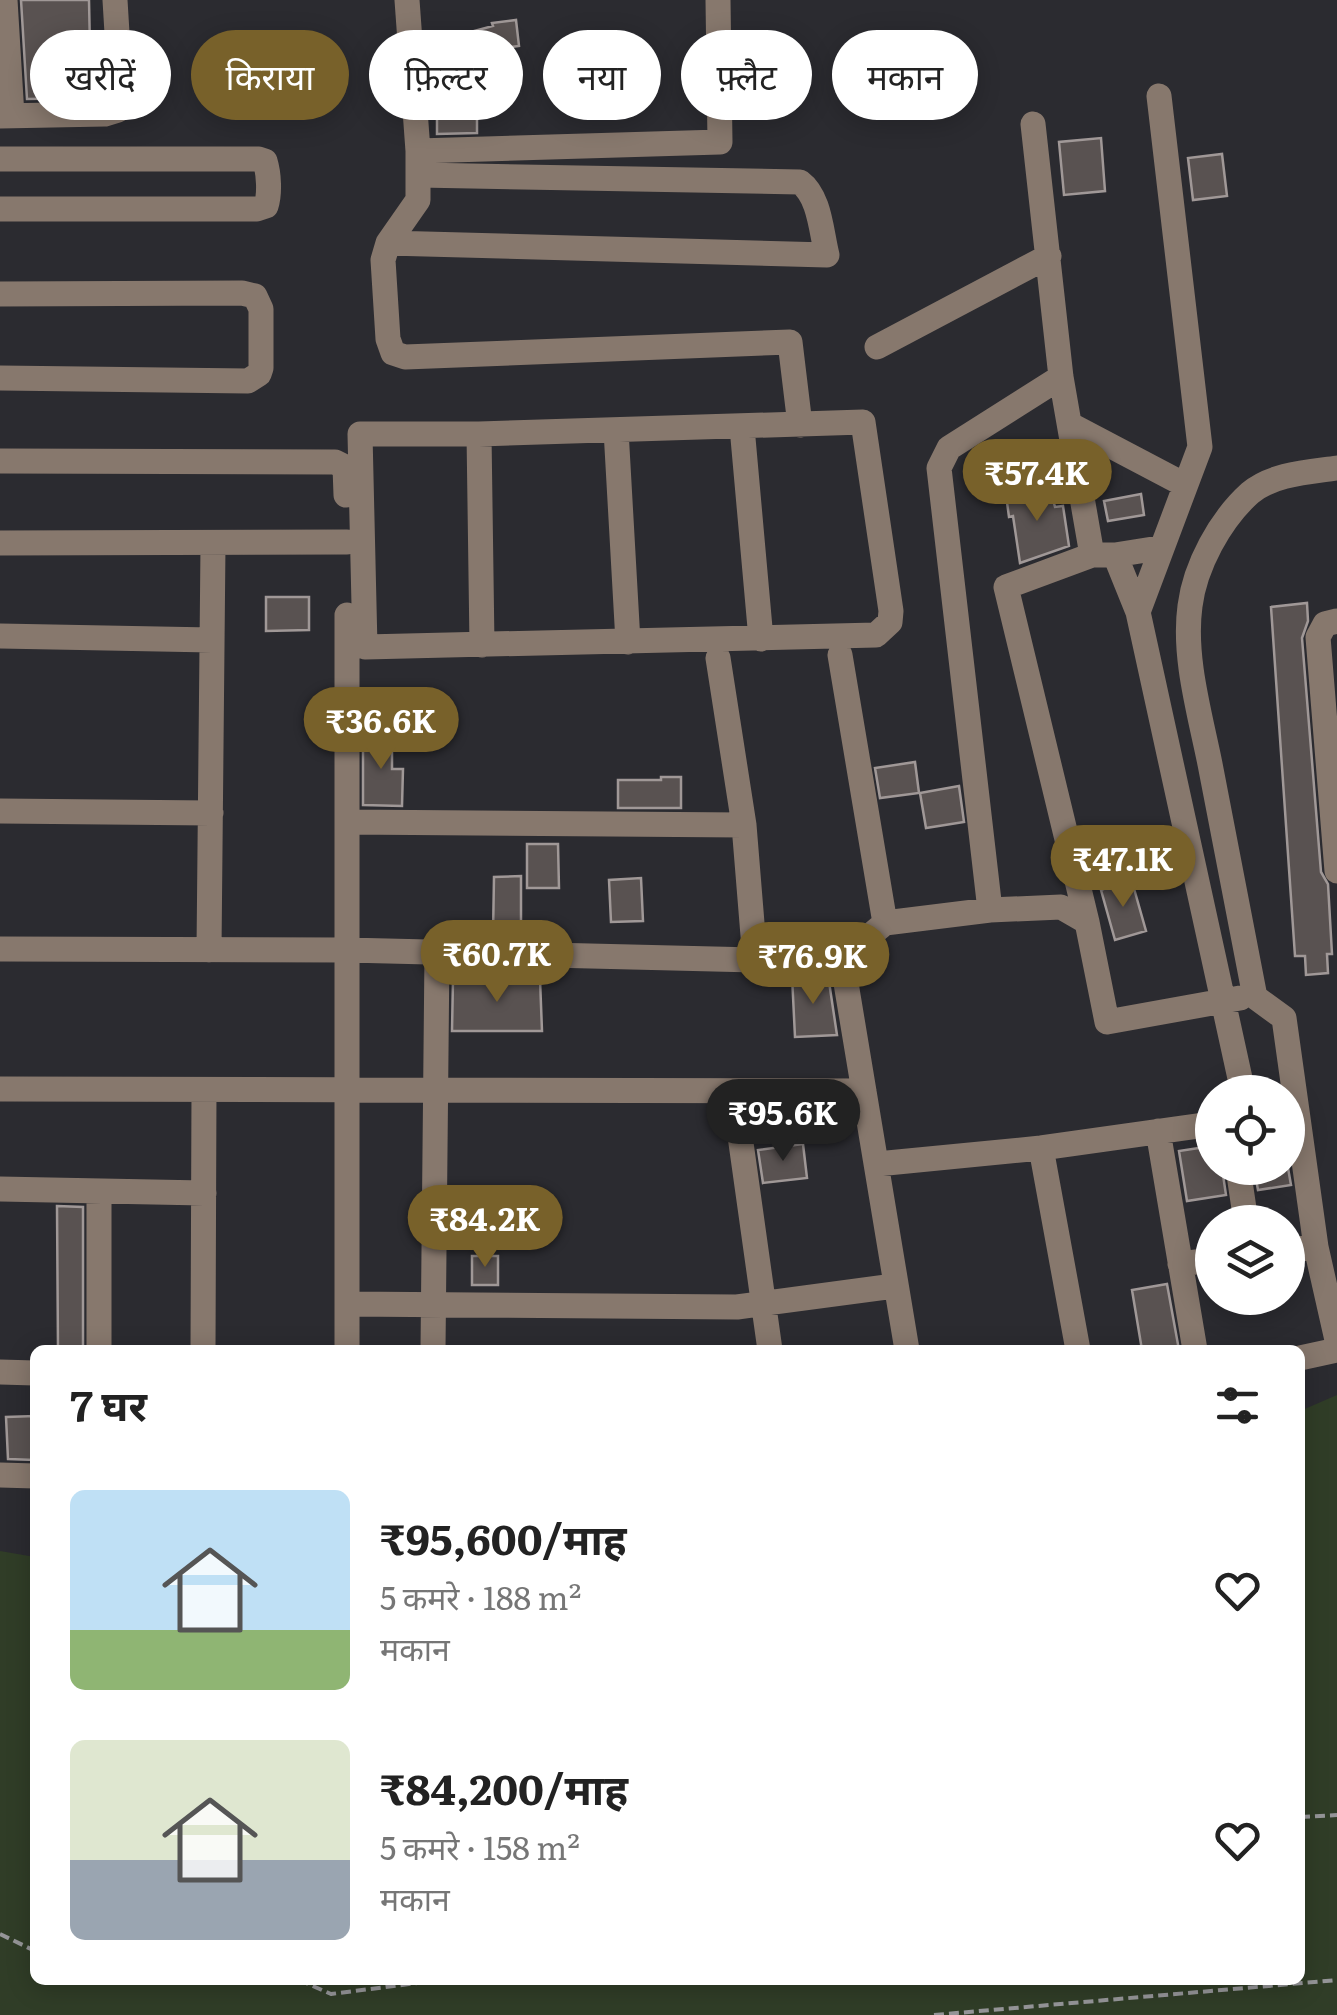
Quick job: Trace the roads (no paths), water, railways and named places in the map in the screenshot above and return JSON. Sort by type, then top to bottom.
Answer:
[{"type":"street","points":[[6,0],[6,116],[105,114],[118,110],[121,99],[115,0]]},
{"type":"street","points":[[407,0],[418,200],[388,243],[383,260],[388,339],[393,353],[398,356],[790,342],[800,425]]},
{"type":"street","points":[[418,163],[720,142],[718,0]]},
{"type":"street","points":[[1138,612],[1200,446],[1159,96]]},
{"type":"street","points":[[1033,124],[1061,377],[1071,425],[1103,555],[1138,612],[1239,1075]]},
{"type":"street","points":[[0,159],[259,159],[266,161],[268,199],[266,206],[258,209],[0,209]]},
{"type":"street","points":[[388,243],[827,255],[814,200],[800,182],[418,163]]},
{"type":"street","points":[[878,346],[1050,256]]},
{"type":"street","points":[[0,294],[242,293],[255,296],[261,310],[259,374],[248,381],[0,378]]},
{"type":"street","points":[[990,910],[939,468],[949,448],[1061,377]]},
{"type":"street","points":[[862,422],[890,622],[884,630],[866,637],[364,647],[360,434],[800,425],[862,422]]},
{"type":"street","points":[[1071,425],[1185,485]]},
{"type":"street","points":[[742,426],[761,639]]},
{"type":"street","points":[[616,430],[628,642]]},
{"type":"street","points":[[479,434],[482,645]]},
{"type":"street","points":[[0,461],[340,462],[346,471],[347,1345]]},
{"type":"street","points":[[1255,997],[1201,719],[1189,645],[1189,611],[1193,586],[1222,525],[1252,491],[1287,476],[1337,468]]},
{"type":"street","points":[[0,544],[347,542]]},
{"type":"street","points":[[209,950],[213,545]]},
{"type":"street","points":[[1160,548],[1103,555],[1006,587],[1108,1022],[1224,998],[1255,997],[1284,1018],[1316,1247],[1337,1340]]},
{"type":"street","points":[[1337,622],[1325,624],[1318,637],[1333,770],[1337,871]]},
{"type":"street","points":[[0,636],[212,640]]},
{"type":"street","points":[[840,654],[885,923]]},
{"type":"street","points":[[718,658],[744,826],[755,960]]},
{"type":"street","points":[[0,811],[210,812]]},
{"type":"street","points":[[347,822],[744,826]]},
{"type":"street","points":[[0,949],[347,950],[842,959],[885,923],[990,910],[1062,907],[1087,922]]},
{"type":"street","points":[[433,1345],[437,952]]},
{"type":"street","points":[[842,959],[906,1345]]},
{"type":"street","points":[[0,1089],[864,1091]]},
{"type":"street","points":[[203,1345],[204,1090]]},
{"type":"street","points":[[734,1093],[769,1345]]},
{"type":"street","points":[[877,1164],[1041,1148],[1195,1126]]},
{"type":"street","points":[[1158,1131],[1194,1345]]},
{"type":"street","points":[[1041,1148],[1077,1345]]},
{"type":"street","points":[[0,1189],[204,1193]]},
{"type":"street","points":[[99,1191],[99,1345]]},
{"type":"street","points":[[1305,1248],[1316,1247]]},
{"type":"street","points":[[1180,1264],[1195,1262]]},
{"type":"street","points":[[347,1304],[762,1305],[894,1286]]},
{"type":"street","points":[[1305,1357],[1337,1350]]},
{"type":"street","points":[[0,1372],[30,1373]]},
{"type":"street","points":[[0,1476],[30,1476]]}]
